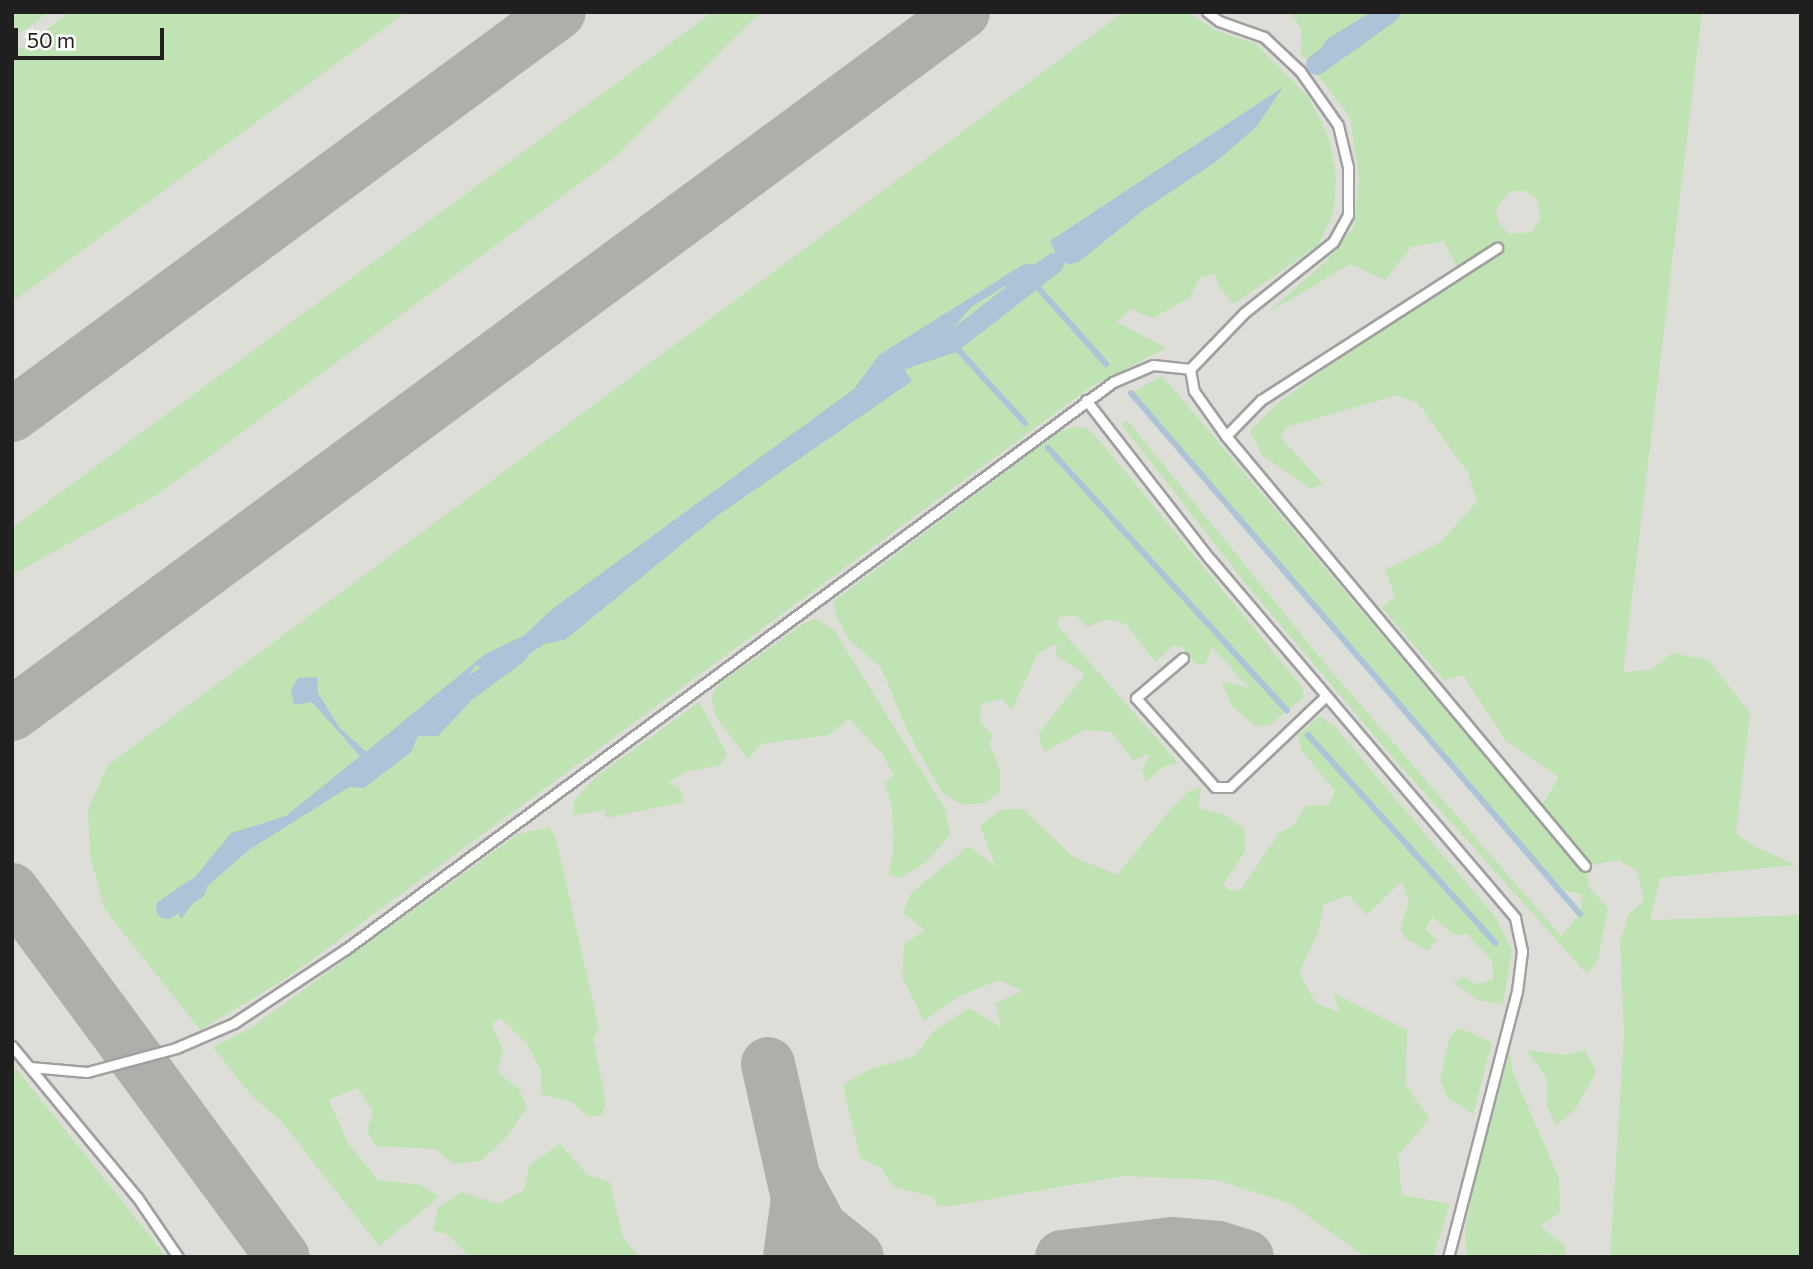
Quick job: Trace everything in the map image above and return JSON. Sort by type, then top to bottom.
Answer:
[{"type":"lane","points":[[1190,369],[1244,313],[1333,242],[1348,215],[1348,167],[1338,125],[1300,71],[1264,37],[1219,21],[1207,12]]},
{"type":"lane","points":[[1226,436],[1261,400],[1497,248]]},
{"type":"lane","points":[[30,1067],[87,1072],[176,1048],[234,1023],[346,949],[1086,400],[1114,382],[1153,365],[1190,369]]},
{"type":"lane","points":[[1190,369],[1194,391],[1226,436],[1585,866]]},
{"type":"lane","points":[[1086,400],[1210,559],[1515,918],[1522,951],[1517,991],[1448,1257]]},
{"type":"lane","points":[[1183,658],[1136,698],[1215,787],[1230,787],[1326,696]]},
{"type":"lane","points":[[12,1046],[137,1197],[178,1257]]},
{"type":"shaded area","points":[[12,12],[1801,12],[1801,1257],[12,1257]]},
{"type":"green space","points":[[12,12],[49,12],[12,39]]},
{"type":"green space","points":[[70,12],[406,12],[12,302],[12,55]]},
{"type":"green space","points":[[713,12],[761,12],[615,157],[158,494],[12,575],[12,528]]},
{"type":"green space","points":[[1124,12],[1187,12],[1215,30],[1256,44],[1309,98],[1330,141],[1336,177],[1334,211],[1318,245],[1234,304],[1221,290],[1214,274],[1201,277],[1189,298],[1153,318],[1130,309],[1117,322],[1166,348],[1089,388],[288,977],[200,1030],[104,908],[90,855],[88,809],[108,765]]},
{"type":"green space","points":[[1289,12],[1702,12],[1623,673],[1652,669],[1672,653],[1708,660],[1750,713],[1736,833],[1753,846],[1797,865],[1660,878],[1650,920],[1801,915],[1801,1257],[1610,1257],[1624,1035],[1620,941],[1629,914],[1644,900],[1637,871],[1619,860],[1585,866],[1589,887],[1608,908],[1598,960],[1587,974],[1396,761],[1247,585],[1121,424],[1127,420],[1331,671],[1561,936],[1580,914],[1582,894],[1559,890],[1131,393],[1162,376],[1535,816],[1559,777],[1506,741],[1463,675],[1444,680],[1382,608],[1395,596],[1385,570],[1441,542],[1477,501],[1468,473],[1418,403],[1397,395],[1287,427],[1280,437],[1323,484],[1311,489],[1263,456],[1250,431],[1279,402],[1460,272],[1443,241],[1411,247],[1385,280],[1350,264],[1269,312],[1327,260],[1354,227],[1359,178],[1350,117],[1301,53],[1302,29]],"holes":[[[1510,191],[1525,191],[1538,200],[1540,221],[1531,232],[1510,234],[1499,225],[1496,209]]]},
{"type":"green space","points":[[1078,426],[1088,429],[1104,446],[1302,687],[1304,697],[1270,725],[1255,726],[1232,706],[1221,681],[1249,688],[1212,647],[1205,665],[1196,664],[1181,647],[1173,646],[1155,662],[1126,624],[1108,619],[1087,627],[1076,615],[1059,617],[1056,624],[1178,763],[1163,767],[1145,782],[1142,770],[1150,754],[1133,760],[1111,732],[1085,730],[1044,752],[1038,735],[1085,674],[1056,656],[1057,643],[1037,654],[1012,710],[1002,699],[981,704],[980,722],[993,736],[989,743],[1000,770],[1000,791],[985,803],[963,805],[942,793],[907,730],[881,667],[850,641],[836,616],[834,601],[1060,431]]},
{"type":"green space","points":[[816,619],[834,630],[945,809],[950,834],[927,862],[899,878],[888,874],[894,852],[892,808],[885,783],[894,775],[882,754],[849,718],[829,735],[761,744],[748,759],[716,717],[711,697],[719,684],[803,624]]},
{"type":"green space","points":[[699,702],[727,754],[721,765],[688,771],[668,782],[679,788],[684,802],[606,818],[605,810],[574,815],[574,801],[597,776]]},
{"type":"green space","points":[[1320,716],[1335,727],[1495,917],[1512,950],[1503,1004],[1480,1001],[1453,982],[1465,977],[1476,985],[1493,979],[1492,961],[1467,934],[1454,935],[1433,917],[1425,929],[1437,940],[1428,951],[1405,938],[1400,929],[1409,902],[1402,881],[1366,915],[1349,895],[1324,904],[1318,932],[1299,973],[1316,1003],[1340,1013],[1333,993],[1407,1030],[1406,1085],[1429,1119],[1398,1155],[1402,1195],[1450,1204],[1433,1257],[1366,1257],[1291,1204],[1217,1180],[1124,1176],[944,1207],[936,1205],[934,1197],[893,1187],[880,1167],[860,1158],[843,1085],[870,1069],[915,1056],[935,1030],[969,1008],[1001,1028],[996,1003],[1023,991],[999,980],[959,996],[924,1021],[902,977],[904,944],[925,930],[903,913],[911,893],[969,846],[996,867],[980,826],[1000,810],[1023,809],[1072,856],[1117,875],[1187,792],[1201,787],[1199,808],[1227,816],[1245,830],[1245,852],[1223,885],[1230,891],[1241,890],[1279,833],[1293,826],[1306,806],[1329,805],[1335,791],[1302,751],[1298,735]]},
{"type":"green space","points":[[549,827],[556,838],[599,1029],[593,1039],[606,1103],[602,1115],[588,1117],[572,1102],[541,1094],[541,1071],[527,1044],[501,1018],[491,1023],[503,1049],[497,1072],[519,1089],[527,1107],[504,1140],[480,1161],[454,1164],[435,1149],[376,1146],[367,1131],[373,1111],[357,1088],[329,1100],[347,1142],[378,1180],[421,1185],[439,1197],[379,1246],[282,1122],[251,1095],[213,1047],[251,1028],[518,834]]},
{"type":"green space","points":[[1460,1028],[1492,1043],[1473,1114],[1448,1098],[1440,1080],[1450,1036]]},
{"type":"green space","points":[[1527,1050],[1565,1055],[1585,1050],[1596,1072],[1575,1110],[1556,1125],[1547,1107],[1547,1079]]},
{"type":"green space","points":[[1510,1051],[1513,1073],[1559,1178],[1560,1212],[1540,1226],[1566,1247],[1564,1257],[1543,1253],[1542,1257],[1467,1257],[1465,1230],[1473,1189]]},
{"type":"green space","points":[[12,1064],[158,1246],[165,1257],[12,1257]]},
{"type":"green space","points":[[560,1144],[588,1175],[610,1182],[623,1237],[639,1257],[470,1257],[448,1235],[433,1230],[438,1208],[461,1192],[499,1204],[525,1189],[529,1165]]},
{"type":"water","points":[[1371,12],[1404,12],[1358,31],[1324,59],[1318,53],[1327,39]]},
{"type":"water","points":[[1283,87],[1257,126],[1217,161],[1142,211],[1080,261],[1069,265],[1059,259],[1019,291],[1008,292],[1005,286],[971,307],[950,332],[951,342],[919,342],[898,360],[912,381],[714,518],[565,640],[544,644],[500,675],[475,665],[464,686],[470,702],[438,736],[418,736],[411,752],[364,788],[349,787],[249,850],[203,890],[181,919],[174,903],[231,833],[286,816],[360,756],[312,702],[294,705],[291,690],[298,678],[317,677],[318,693],[339,727],[366,752],[484,655],[525,635],[551,610],[854,389],[879,355],[1024,264],[1036,265],[1051,258],[1056,254],[1050,241]]},
{"type":"waterway","points":[[1316,64],[1389,12]]},
{"type":"waterway","points":[[876,377],[897,360],[951,342],[1053,263]]},
{"type":"waterway","points":[[1033,282],[1106,364]]},
{"type":"waterway","points":[[951,342],[1025,423]]},
{"type":"waterway","points":[[1131,393],[1580,914]]},
{"type":"waterway","points":[[1048,448],[1287,711]]},
{"type":"waterway","points":[[442,708],[518,652]]},
{"type":"waterway","points":[[1308,735],[1495,943]]},
{"type":"waterway","points":[[166,908],[196,888]]},
{"type":"taxiway","points":[[12,415],[559,12]]},
{"type":"taxiway","points":[[12,714],[963,12]]},
{"type":"taxiway","points":[[12,890],[283,1257]]},
{"type":"taxiway","points":[[768,1064],[798,1198],[790,1257]]},
{"type":"taxiway","points":[[795,1180],[821,1228],[857,1257]]},
{"type":"taxiway","points":[[1062,1257],[1172,1244],[1218,1248],[1247,1257]]}]
